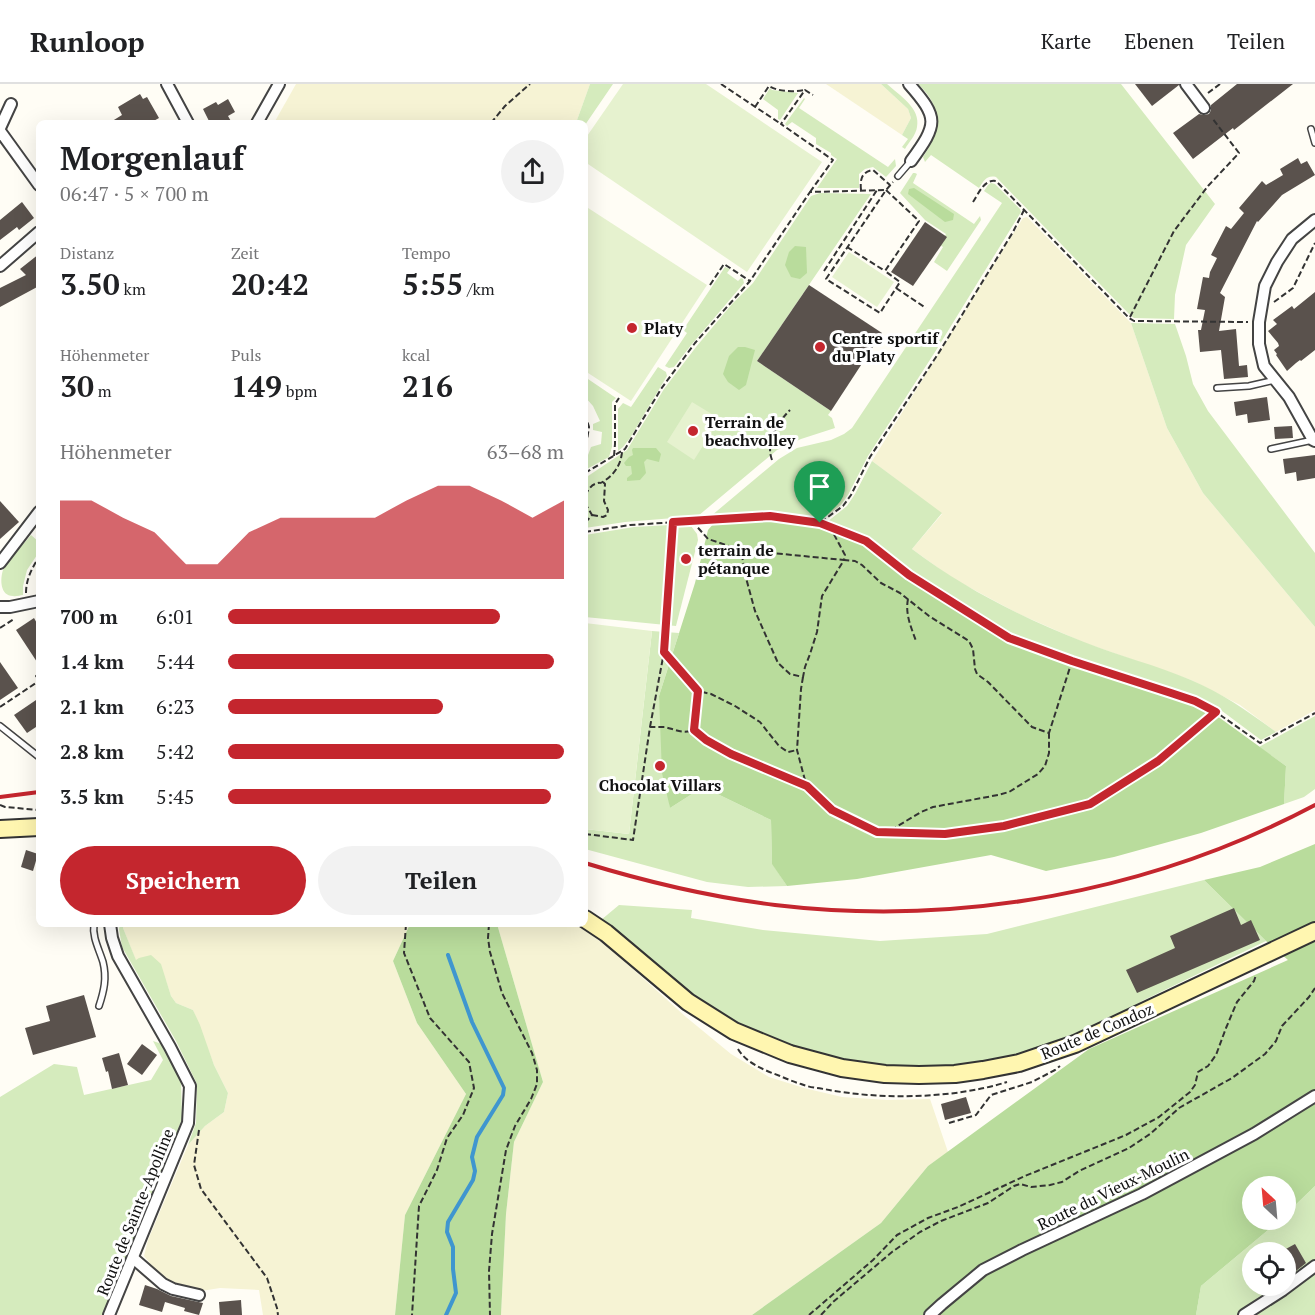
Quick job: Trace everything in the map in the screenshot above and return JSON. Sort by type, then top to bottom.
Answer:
[{"type":"main road","points":[[0,829],[36,827]]},
{"type":"main road","name":"Route de Condoz","points":[[588,921],[606,933],[688,1002],[735,1031],[790,1054],[842,1068],[885,1074],[919,1075],[955,1074],[1019,1063],[1075,1044],[1315,931]]},
{"type":"street","points":[[167,84],[186,120]]},
{"type":"street","points":[[260,120],[279,84]]},
{"type":"street","points":[[909,84],[928,107],[932,119],[931,132],[911,160]]},
{"type":"street","points":[[1186,84],[1201,104]]},
{"type":"street","points":[[11,104],[0,130],[36,181]]},
{"type":"street","points":[[1314,440],[1289,396],[1264,366],[1259,344],[1259,322],[1265,286],[1277,262],[1292,239],[1315,220]]},
{"type":"street","points":[[0,266],[36,235]]},
{"type":"street","points":[[0,563],[36,516]]},
{"type":"street","points":[[0,607],[36,602]]},
{"type":"street","name":"Route de Sainte-Apolline","points":[[109,927],[121,963],[190,1086],[188,1123],[109,1315]]},
{"type":"street","name":"Route du Vieux-Moulin","points":[[930,1315],[983,1270],[1142,1194],[1254,1134],[1315,1096]]},
{"type":"street","points":[[133,1258],[163,1284],[173,1289],[199,1295]]},
{"type":"street","points":[[1244,1315],[1315,1266]]},
{"type":"lane","points":[[1311,129],[1315,142]]},
{"type":"lane","points":[[898,176],[911,160]]},
{"type":"lane","points":[[1216,388],[1249,386],[1275,380]]},
{"type":"lane","points":[[1270,449],[1314,440]]},
{"type":"lane","points":[[0,726],[36,755]]},
{"type":"lane","points":[[94,927],[94,935],[103,964],[105,984],[99,1006]]},
{"type":"path","points":[[493,120],[505,106],[530,84]]},
{"type":"path","points":[[588,471],[625,449],[661,388],[695,343],[750,281],[833,160],[721,84]]},
{"type":"path","points":[[1129,318],[1174,231],[1208,186],[1239,153],[1201,104],[1220,84]]},
{"type":"path","points":[[755,107],[769,86],[795,92],[805,90],[813,95]]},
{"type":"path","points":[[781,124],[805,90]]},
{"type":"path","points":[[861,191],[862,176],[868,171],[873,170],[890,185]]},
{"type":"path","points":[[847,247],[900,282],[880,313],[826,279],[847,247],[886,190],[898,176]]},
{"type":"path","points":[[972,202],[986,183],[990,180],[996,181],[1134,321],[1259,322],[1273,304],[1293,288],[1315,243]]},
{"type":"path","points":[[824,271],[877,190]]},
{"type":"path","points":[[810,192],[886,190],[919,221],[885,271]]},
{"type":"path","points":[[820,523],[843,506],[851,495],[870,457],[938,354],[1024,210]]},
{"type":"path","points":[[710,285],[724,264],[750,281]]},
{"type":"path","points":[[896,288],[926,308]]},
{"type":"path","points":[[614,456],[615,404],[620,398]]},
{"type":"path","points":[[772,460],[769,453],[771,441],[778,425],[790,410]]},
{"type":"path","points":[[588,490],[595,484],[603,482],[618,468],[621,452]]},
{"type":"path","points":[[588,508],[592,515],[603,517],[607,515],[603,482]]},
{"type":"path","points":[[588,520],[592,515]]},
{"type":"path","points":[[588,532],[630,525],[770,516],[820,523],[866,541],[909,575],[1009,638],[1195,701],[1216,712],[1260,743],[1315,713]]},
{"type":"path","points":[[692,521],[708,539],[741,550],[855,561],[862,565],[881,583],[900,593],[929,616],[969,641],[973,648],[977,674],[988,682],[1032,727],[1049,733]]},
{"type":"path","points":[[588,834],[633,840],[664,652],[673,522]]},
{"type":"path","points":[[807,786],[797,750],[803,677],[816,632],[822,596],[846,555],[830,527]]},
{"type":"path","points":[[741,550],[755,611],[778,663],[790,674],[803,677]]},
{"type":"path","points":[[27,603],[26,588],[30,571],[36,562]]},
{"type":"path","points":[[908,599],[906,608],[908,619],[916,641]]},
{"type":"path","points":[[664,652],[698,691],[711,694],[760,722],[779,746],[788,752],[797,750]]},
{"type":"path","points":[[893,832],[896,828],[933,807],[1009,792],[1038,774],[1046,766],[1049,753],[1049,733],[1072,661]]},
{"type":"path","points":[[0,706],[36,683]]},
{"type":"path","points":[[694,730],[698,691]]},
{"type":"path","points":[[694,730],[706,740],[731,754],[807,786],[832,810],[877,832],[945,834],[1004,826],[1090,804],[1158,761],[1216,712]]},
{"type":"path","points":[[650,727],[664,727],[688,733],[694,730]]},
{"type":"path","points":[[0,805],[36,810]]},
{"type":"path","points":[[406,927],[404,953],[430,1018],[468,1062],[474,1088],[463,1115],[447,1138],[437,1170],[419,1206],[412,1315]]},
{"type":"path","points":[[489,927],[490,952],[501,993],[532,1053],[537,1070],[537,1084],[515,1126],[506,1150],[492,1234],[489,1271],[490,1315]]},
{"type":"path","points":[[809,1315],[873,1260],[897,1235],[928,1218],[1126,1135],[1159,1117],[1190,1092],[1195,1085],[1198,1072],[1208,1066],[1216,1055],[1238,1002],[1254,981],[1258,969],[1258,958]]},
{"type":"path","points":[[821,1315],[892,1252],[920,1232],[941,1221],[988,1203],[1014,1186],[1030,1187],[1062,1182],[1079,1171],[1129,1148],[1150,1134],[1179,1108],[1232,1078],[1265,1054],[1276,1041],[1282,1026],[1315,988]]},
{"type":"path","points":[[948,1123],[976,1115],[991,1095],[1032,1082],[1055,1070],[1070,1055],[1075,1044]]},
{"type":"path","points":[[200,1124],[194,1165],[201,1189],[267,1278],[278,1315]]},
{"type":"shaded area","points":[[296,84],[590,84],[577,120],[276,120]]},
{"type":"shaded area","points":[[826,84],[881,84],[908,109],[911,118],[902,135]]},
{"type":"shaded area","points":[[1027,217],[1131,323],[1167,428],[1203,493],[1315,627],[1315,710],[1276,732],[1240,705],[1191,680],[1085,643],[1019,614],[952,578],[912,549],[942,514],[872,461],[1023,218]]},
{"type":"shaded area","points":[[409,927],[393,961],[417,1023],[466,1094],[405,1215],[395,1315],[263,1315],[259,1290],[220,1288],[201,1291],[172,1282],[153,1267],[144,1256],[148,1240],[188,1145],[205,1126],[224,1112],[228,1093],[214,1065],[193,1010],[176,1003],[166,981],[136,961],[123,928]]},
{"type":"shaded area","points":[[498,927],[581,927],[614,952],[731,1054],[769,1077],[842,1097],[887,1100],[930,1099],[948,1152],[928,1166],[881,1223],[752,1315],[501,1315],[506,1214],[514,1142],[543,1082]]},
{"type":"green space","points":[[590,84],[613,84],[588,121],[577,120]]},
{"type":"green space","points":[[623,84],[706,84],[822,162],[747,272],[588,164],[588,135]]},
{"type":"green space","points":[[881,84],[887,84],[908,102],[916,114],[916,130],[905,149],[902,147],[908,139],[902,135],[911,118],[908,109]]},
{"type":"green space","points":[[918,84],[1121,84],[1215,204],[1186,245],[1175,295],[1174,319],[1134,318],[1130,315],[996,177],[988,178],[979,188],[931,155],[925,162],[923,157],[933,137],[937,119],[932,101]]},
{"type":"green space","points":[[770,88],[798,93],[780,120],[778,110],[763,99]]},
{"type":"green space","points":[[804,98],[799,108],[888,167],[895,159],[896,166],[886,177],[873,167],[865,169],[859,174],[859,188],[817,188],[837,159],[816,144],[816,138],[792,122],[787,126],[785,124]]},
{"type":"green space","points":[[913,173],[917,174],[913,183],[974,224],[980,216],[981,220],[947,271],[934,262],[943,247],[940,245],[946,234],[925,220],[900,193]]},
{"type":"green space","points":[[991,183],[995,184],[1021,212],[868,456],[841,505],[820,518],[770,513],[711,516],[779,459],[797,448],[831,440],[852,428],[1002,203],[984,191]]},
{"type":"green space","points":[[914,188],[954,214],[953,220],[945,222],[908,194],[909,189]]},
{"type":"green space","points":[[820,193],[871,194],[757,361],[831,411],[828,415],[832,418],[835,428],[777,450],[698,516],[588,528],[588,476],[627,450],[664,389],[732,304],[753,283],[811,196]]},
{"type":"green space","name":"Platy","points":[[588,208],[707,285],[631,401],[588,373]]},
{"type":"green space","points":[[795,246],[806,247],[807,273],[800,279],[791,277],[785,265],[789,252]]},
{"type":"green space","points":[[849,252],[894,282],[877,307],[832,277]]},
{"type":"green space","points":[[725,267],[730,269],[727,273],[738,281],[743,279],[744,283],[674,367],[665,366],[687,333],[683,330]]},
{"type":"green space","points":[[1131,323],[1175,324],[1193,384],[1208,411],[1315,553],[1315,627],[1203,493],[1167,428]]},
{"type":"green space","points":[[738,347],[755,350],[746,385],[739,390],[728,382],[723,374],[729,356]]},
{"type":"green space","points":[[658,367],[666,372],[667,376],[630,438],[618,451],[618,409],[623,403],[631,407]]},
{"type":"green space","points":[[588,379],[616,398],[612,402],[612,447],[609,457],[588,468],[588,455],[591,447],[601,444],[602,432],[593,430],[593,424],[600,421],[588,400]]},
{"type":"green space","name":"Terrain de beachvolley","points":[[692,402],[720,419],[694,460],[667,442]]},
{"type":"green space","points":[[633,448],[656,448],[661,454],[659,462],[647,459],[644,462],[646,473],[640,480],[627,481],[632,474],[631,466],[626,466],[624,463],[633,455]]},
{"type":"green space","points":[[872,461],[942,513],[912,549],[932,563],[995,602],[1061,633],[1202,685],[1235,703],[1276,732],[1261,740],[1218,708],[1196,698],[1011,636],[907,570],[867,538],[827,522],[847,506]]},
{"type":"green space","points":[[769,521],[820,527],[864,545],[925,590],[1005,641],[1193,703],[1213,713],[1286,766],[1284,804],[1201,833],[1114,857],[1046,871],[991,855],[857,879],[787,886],[772,864],[771,820],[703,787],[670,808],[662,773],[659,696],[695,583],[708,530],[714,523]]},
{"type":"green space","points":[[691,526],[697,534],[698,540],[676,626],[588,617],[588,535],[634,527]]},
{"type":"green space","points":[[31,535],[36,539],[36,556],[27,570],[23,595],[9,595],[3,590],[1,578],[3,570]]},
{"type":"green space","points":[[588,623],[652,631],[629,834],[588,829]]},
{"type":"green space","points":[[652,631],[679,633],[659,696],[670,808],[703,787],[771,820],[772,863],[787,886],[748,887],[707,882],[588,850],[588,829],[629,834]]},
{"type":"green space","points":[[1315,716],[1315,789],[1304,797],[1284,804],[1286,766],[1259,747]]},
{"type":"green space","points":[[1315,844],[1315,1186],[1296,1204],[1296,1176],[1242,1176],[1242,1230],[1268,1230],[1254,1242],[1242,1242],[1242,1252],[1201,1286],[1196,1315],[752,1315],[881,1223],[928,1166],[1089,1049],[1288,960],[1204,880],[1260,867]]},
{"type":"green space","points":[[1204,880],[1266,941],[1072,1038],[1018,1058],[957,1066],[885,1066],[840,1060],[790,1046],[739,1024],[699,1000],[601,920],[619,905],[692,910],[691,918],[763,930],[880,941],[987,934]]},
{"type":"green space","points":[[123,927],[136,960],[151,955],[161,964],[171,996],[176,1003],[193,1010],[214,1065],[228,1093],[224,1112],[205,1126],[188,1145],[196,1123],[197,1084],[176,1041],[122,947],[119,929]]},
{"type":"green space","points":[[409,927],[498,927],[543,1082],[514,1142],[506,1214],[501,1315],[395,1315],[405,1215],[466,1094],[417,1023],[393,961]]},
{"type":"green space","points":[[153,1041],[162,1044],[181,1080],[182,1118],[104,1315],[0,1315],[0,1097],[54,1064],[77,1067],[84,1095],[151,1080],[163,1060]]},
{"type":"green space","points":[[1315,1186],[1315,1315],[1196,1315],[1201,1286],[1242,1252],[1242,1296],[1296,1296],[1296,1242],[1254,1242],[1268,1230],[1296,1230],[1296,1204]]},
{"type":"building","points":[[1135,84],[1179,84],[1179,85],[1152,106]]},
{"type":"building","points":[[1237,84],[1293,84],[1193,159],[1173,133],[1199,114],[1209,114],[1211,105]]},
{"type":"building","points":[[140,94],[143,99],[147,97],[159,118],[155,120],[114,120],[122,115],[118,107]]},
{"type":"building","points":[[228,99],[235,112],[228,116],[230,120],[208,120],[203,109],[216,102],[218,105]]},
{"type":"building","points":[[1298,158],[1301,164],[1307,161],[1315,175],[1282,195],[1257,221],[1220,293],[1225,297],[1219,331],[1236,329],[1239,366],[1247,365],[1248,377],[1224,379],[1221,350],[1200,352],[1198,330],[1201,330],[1205,310],[1197,309],[1203,277],[1209,278],[1217,258],[1211,255],[1226,226],[1231,229],[1244,213],[1239,208],[1262,181],[1266,185],[1283,175],[1280,169]]},
{"type":"building","points":[[22,202],[34,218],[19,230],[17,227],[0,240],[0,220]]},
{"type":"building","points":[[925,222],[947,237],[913,286],[891,272]]},
{"type":"building","points":[[36,256],[36,288],[0,307],[0,288],[26,275],[20,269]]},
{"type":"building","name":"Centre sportif du Platy","points":[[809,285],[882,333],[831,411],[757,361]]},
{"type":"building","points":[[1315,292],[1315,350],[1287,371],[1274,350],[1279,346],[1278,343],[1268,331],[1277,324],[1273,320],[1292,306],[1294,309]]},
{"type":"building","points":[[1267,397],[1270,420],[1248,423],[1247,414],[1236,416],[1234,402]]},
{"type":"building","points":[[1292,426],[1293,438],[1275,439],[1274,427]]},
{"type":"building","points":[[1315,455],[1315,478],[1297,481],[1296,472],[1285,474],[1283,459]]},
{"type":"building","points":[[0,501],[19,522],[0,539]]},
{"type":"building","points":[[34,618],[36,622],[36,660],[16,630]]},
{"type":"building","points":[[0,662],[18,688],[0,700]]},
{"type":"building","points":[[36,700],[36,727],[27,733],[14,715]]},
{"type":"building","points":[[26,850],[36,853],[33,871],[21,867]]},
{"type":"building","points":[[1234,908],[1241,925],[1251,920],[1260,940],[1137,993],[1126,970],[1175,948],[1170,936]]},
{"type":"building","points":[[84,995],[96,1037],[33,1055],[25,1028],[50,1021],[46,1006]]},
{"type":"building","points":[[142,1044],[157,1055],[142,1075],[127,1064]]},
{"type":"building","points":[[119,1053],[128,1085],[112,1089],[102,1058]]},
{"type":"building","points":[[966,1097],[971,1113],[945,1120],[941,1104]]},
{"type":"building","points":[[1296,1246],[1306,1263],[1296,1271]]},
{"type":"building","points":[[145,1285],[171,1296],[203,1303],[199,1315],[165,1302],[162,1312],[139,1305]]},
{"type":"building","points":[[241,1300],[242,1315],[220,1315],[219,1302]]},
{"type":"waterway","points":[[446,1315],[456,1293],[453,1247],[447,1232],[448,1222],[473,1180],[475,1171],[472,1157],[477,1137],[503,1095],[504,1088],[472,1022],[448,955]]},
{"type":"railway","points":[[0,797],[36,792]]},
{"type":"railway","points":[[588,864],[679,888],[775,905],[844,911],[914,911],[983,906],[1052,896],[1121,881],[1187,860],[1252,835],[1315,805]]},
{"type":"place","name":"Platy","points":[[632,328]]},
{"type":"place","name":"Centre sportif du Platy","points":[[820,347]]},
{"type":"place","name":"Terrain de beachvolley","points":[[693,431]]},
{"type":"place","name":"terrain de pétanque","points":[[686,559]]},
{"type":"place","name":"Chocolat Villars","points":[[660,766]]},
{"type":"route","points":[[770,516],[820,523],[866,541],[909,575],[1009,638],[1195,701],[1216,712],[1158,761],[1090,804],[1004,826],[945,834],[877,832],[832,810],[807,786],[731,754],[706,740],[694,730],[698,691],[664,652],[673,522],[770,516]]}]
